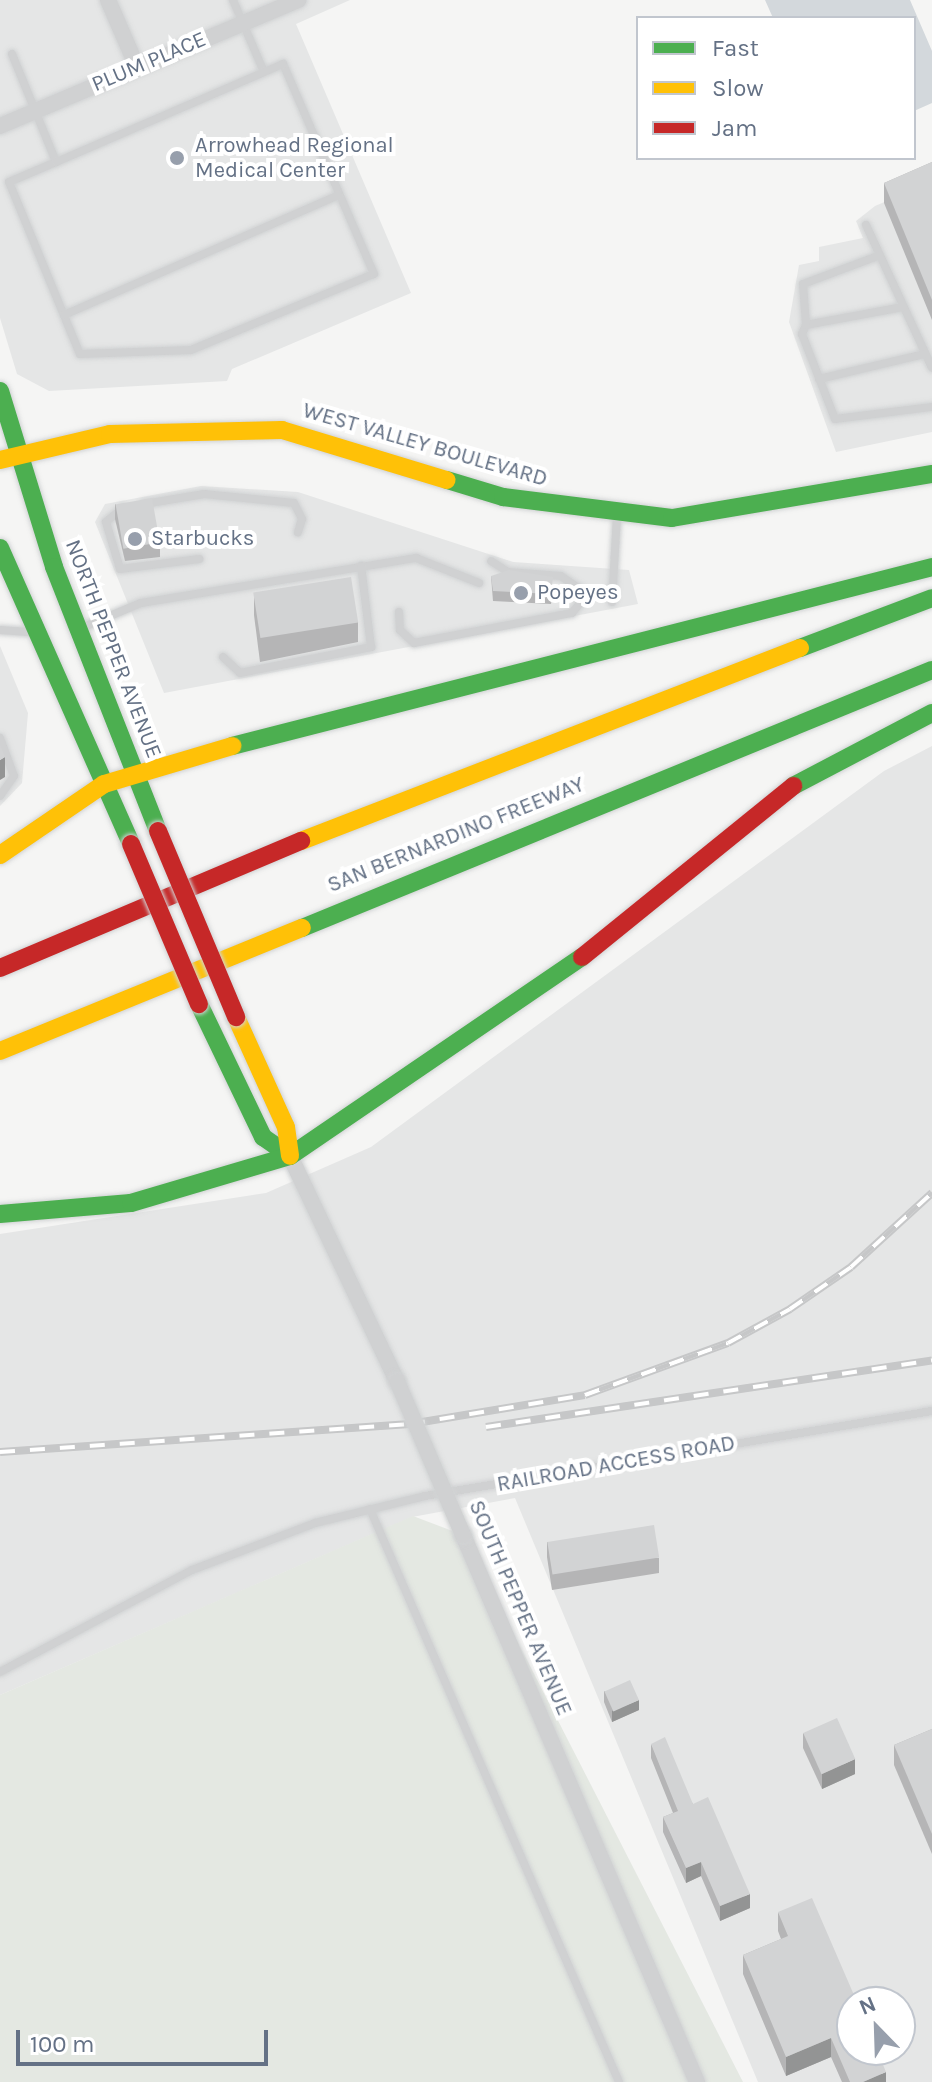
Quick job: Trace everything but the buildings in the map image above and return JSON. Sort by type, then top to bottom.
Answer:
[{"type":"main road","name":"NORTH PEPPER AVENUE","points":[[0,391],[78,629],[194,921]]},
{"type":"main road","name":"WEST VALLEY BOULEVARD","points":[[0,460],[110,434],[282,430],[503,497],[617,514],[672,518],[754,509],[932,474]]},
{"type":"main road","points":[[2,564],[104,784]]},
{"type":"main road","points":[[0,855],[104,784],[136,771],[932,567]]},
{"type":"main road","points":[[0,968],[400,799],[932,598]]},
{"type":"main road","name":"SAN BERNARDINO FREEWAY","points":[[0,1051],[932,670]]},
{"type":"main road","points":[[0,1214],[118,1205],[290,1156],[537,993],[804,778],[932,713]]},
{"type":"main road","name":"SOUTH PEPPER AVENUE","points":[[104,784],[209,1026],[263,1137],[290,1156]]},
{"type":"main road","name":"SOUTH PEPPER AVENUE","points":[[194,921],[286,1127],[290,1156]]},
{"type":"street","points":[[108,0],[137,67]]},
{"type":"street","name":"PLUM PLACE","points":[[0,126],[298,0]]},
{"type":"street","name":"SOUTH PEPPER AVENUE","points":[[290,1156],[397,1381],[697,2082]]},
{"type":"lane","points":[[233,0],[264,72]]},
{"type":"lane","points":[[12,54],[56,162]]},
{"type":"lane","points":[[283,64],[374,274],[191,350],[80,354],[9,182],[56,162],[283,64]]},
{"type":"lane","points":[[64,315],[339,195]]},
{"type":"lane","points":[[866,225],[932,368]]},
{"type":"lane","points":[[880,255],[803,284],[806,325],[802,334],[819,379],[840,421],[932,407]]},
{"type":"lane","points":[[806,325],[903,307]]},
{"type":"lane","points":[[819,379],[925,354]]},
{"type":"lane","points":[[199,559],[120,569],[107,532],[109,513],[219,495],[294,503],[302,519],[298,532]]},
{"type":"lane","points":[[612,602],[617,514]]},
{"type":"lane","points":[[78,629],[141,603],[416,558],[479,583]]},
{"type":"lane","points":[[399,612],[400,630],[414,643],[572,613],[580,603],[580,589],[561,576],[508,572],[491,561]]},
{"type":"lane","points":[[223,657],[240,673],[371,647],[361,566]]},
{"type":"lane","points":[[0,630],[32,632]]},
{"type":"lane","points":[[0,738],[14,776],[0,796]]},
{"type":"lane","name":"RAILROAD ACCESS ROAD","points":[[0,1672],[192,1570],[370,1509],[932,1411]]},
{"type":"lane","points":[[370,1509],[619,2082]]},
{"type":"shaded area","name":"Arrowhead Regional Medical Center","points":[[0,0],[350,0],[296,24],[411,293],[232,369],[227,381],[49,391],[17,374],[0,318]]},
{"type":"shaded area","points":[[765,0],[910,0],[932,51],[932,103],[916,110],[916,16],[772,16]]},
{"type":"shaded area","points":[[932,182],[932,432],[836,452],[789,322],[799,265],[819,261],[819,247],[863,238],[856,221],[875,206]]},
{"type":"shaded area","points":[[201,486],[298,492],[513,562],[629,570],[638,604],[164,693],[95,522],[105,504]]},
{"type":"shaded area","points":[[0,646],[28,713],[22,783],[0,806]]},
{"type":"shaded area","points":[[932,746],[932,2082],[758,2082],[515,1498],[412,1517],[0,1695],[0,1234],[266,1193],[371,1147],[884,771]]},
{"type":"shaded area","points":[[413,1516],[463,1535],[743,2082],[0,2082],[0,1695]]},
{"type":"railway","points":[[0,1452],[410,1424],[585,1395],[728,1343],[790,1309],[851,1267],[932,1193]]},
{"type":"railway","points":[[486,1427],[932,1360]]},
{"type":"traffic: fast","points":[[0,391],[54,567],[158,831]]},
{"type":"traffic: fast","points":[[447,480],[503,497],[672,518],[932,474]]},
{"type":"traffic: fast","points":[[0,548],[131,844]]},
{"type":"traffic: fast","points":[[232,746],[932,567]]},
{"type":"traffic: fast","points":[[800,648],[932,598]]},
{"type":"traffic: fast","points":[[302,928],[932,670]]},
{"type":"traffic: fast","points":[[793,786],[932,713]]},
{"type":"traffic: fast","points":[[0,1214],[131,1203],[290,1156],[582,957]]},
{"type":"traffic: fast","points":[[199,1004],[263,1137],[290,1156]]},
{"type":"traffic: slow","points":[[0,460],[110,434],[282,430],[447,480]]},
{"type":"traffic: slow","points":[[301,841],[800,648]]},
{"type":"traffic: slow","points":[[0,855],[104,784],[232,746]]},
{"type":"traffic: slow","points":[[0,1051],[302,928]]},
{"type":"traffic: slow","points":[[236,1017],[286,1127],[290,1156]]},
{"type":"traffic: jam","points":[[582,957],[793,786]]},
{"type":"traffic: jam","points":[[158,831],[236,1017]]},
{"type":"traffic: jam","points":[[0,968],[301,841]]},
{"type":"traffic: jam","points":[[131,844],[199,1004]]},
{"type":"place","name":"Arrowhead Regional Medical Center","points":[[177,158]]},
{"type":"place","name":"Starbucks","points":[[135,539]]},
{"type":"place","name":"Popeyes","points":[[521,593]]}]
